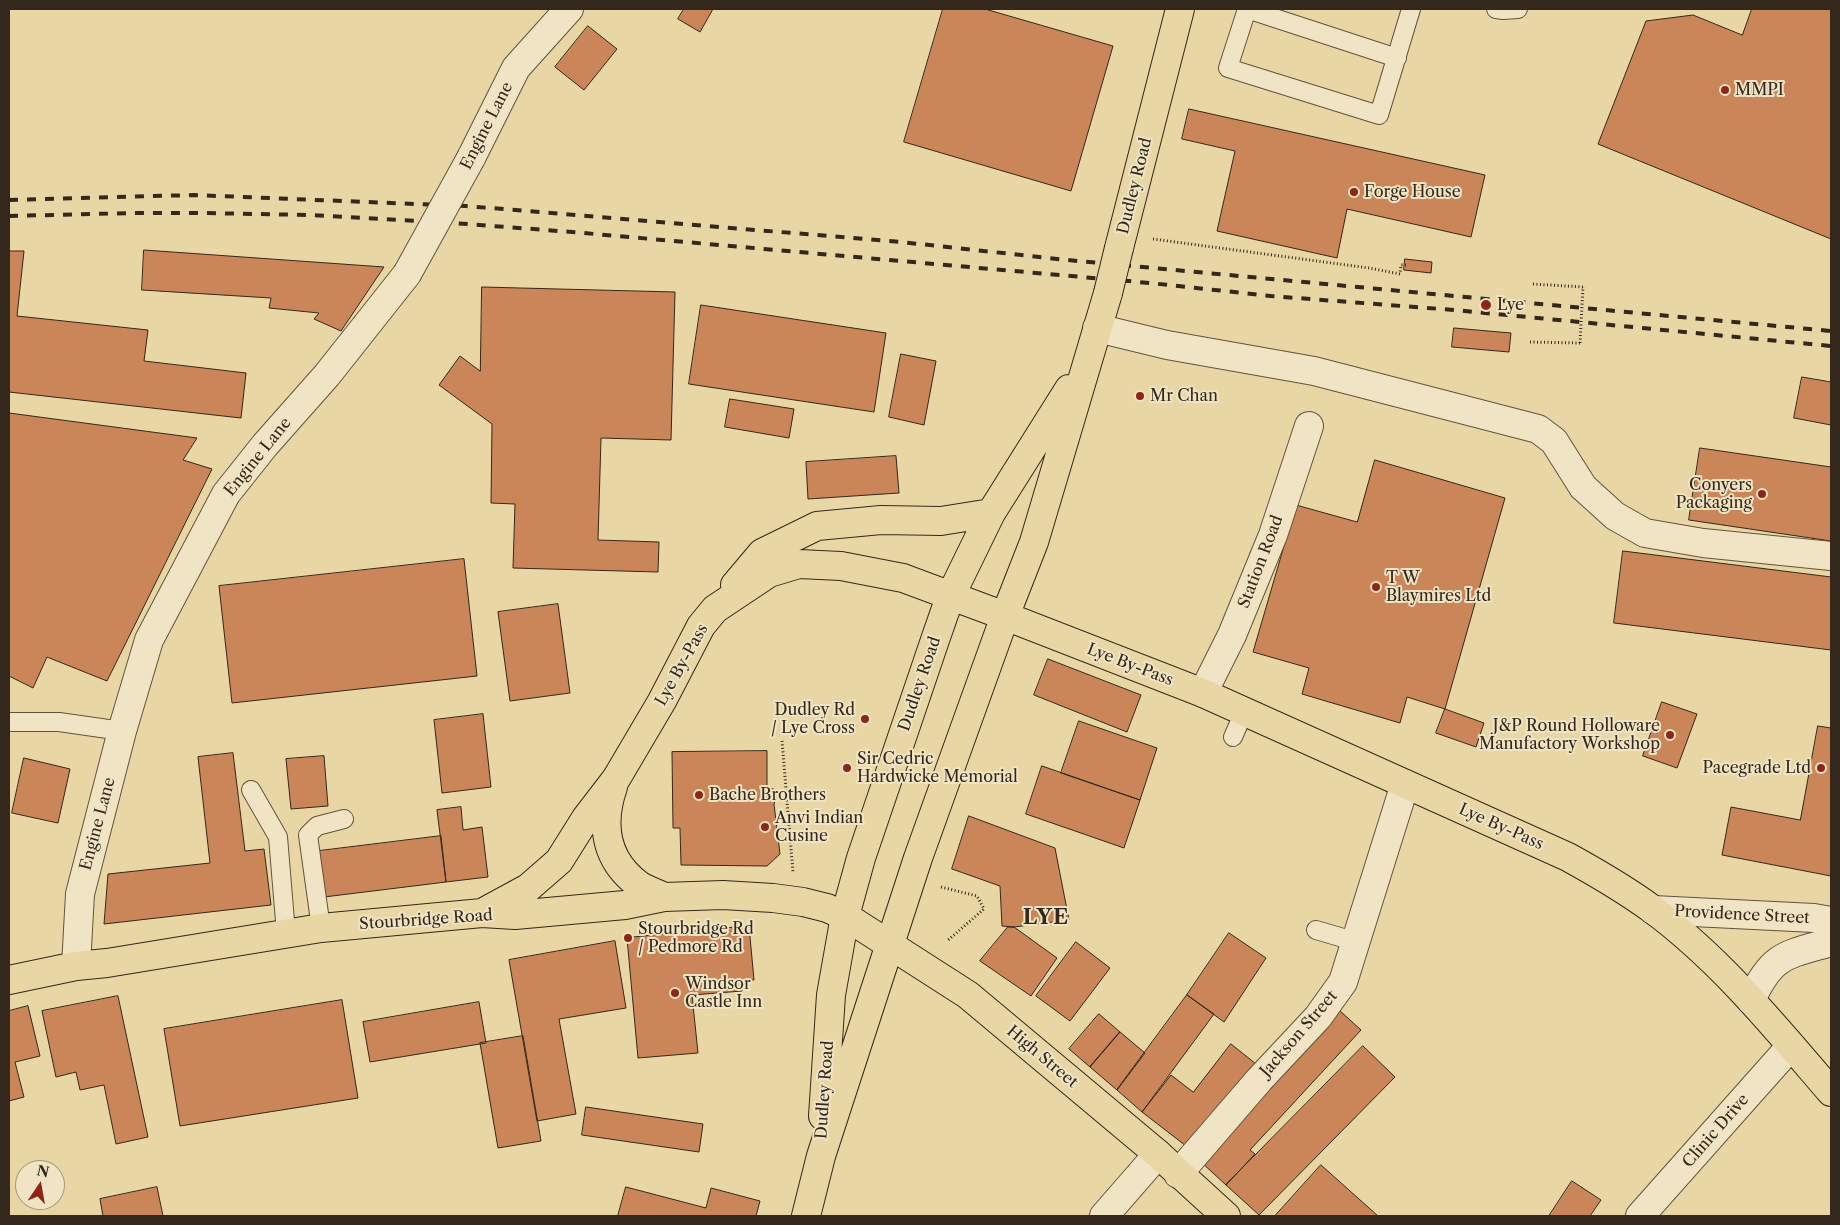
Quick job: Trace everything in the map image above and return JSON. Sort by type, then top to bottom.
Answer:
[{"type":"highway","name":"Dudley Road","points":[[820,1156],[918,858],[1005,616],[1034,542],[1108,293],[1180,9]]},
{"type":"highway","name":"Dudley Road","points":[[820,1156],[831,995],[845,916],[861,858],[950,597],[991,513],[1086,362]]},
{"type":"highway","points":[[715,609],[762,553],[817,526],[881,520],[941,521],[991,513]]},
{"type":"highway","name":"Lye By-Pass","points":[[482,913],[528,888],[559,861],[586,818],[616,779],[662,701],[701,626],[715,609],[769,573],[799,564],[841,566],[903,578],[1203,693],[1568,857],[1614,883],[1654,910],[1694,944],[1752,1000],[1831,1092]]},
{"type":"highway","points":[[616,779],[605,817],[607,837],[614,858],[622,869],[640,886],[664,897]]},
{"type":"highway","name":"Stourbridge Road","points":[[9,980],[76,966],[106,963],[321,928],[482,913],[516,915],[595,908],[625,905],[664,897],[723,895],[768,897],[803,902],[827,908],[845,916]]},
{"type":"highway","name":"High Street","points":[[845,916],[968,995],[1158,1154],[1226,1216]]},
{"type":"highway","points":[[806,1216],[820,1156]]},
{"type":"street","name":"Engine Lane","points":[[76,966],[80,894],[122,731],[149,640],[226,494],[265,445],[327,375],[407,274],[471,158],[516,68],[569,9]]},
{"type":"street","points":[[1097,328],[1166,345],[1314,371],[1538,429],[1554,441],[1583,487],[1615,516],[1645,532],[1703,543],[1831,556]]},
{"type":"street","name":"Station Road","points":[[1203,693],[1232,635],[1272,536],[1309,426]]},
{"type":"street","name":"Jackson Street","points":[[1178,1174],[1259,1080],[1318,1017],[1344,982],[1405,784]]},
{"type":"street","name":"Providence Street","points":[[1654,910],[1814,918],[1831,921]]},
{"type":"street","name":"Providence Street","points":[[1752,1000],[1761,979],[1773,964],[1788,955],[1831,942]]},
{"type":"street","name":"Clinic Drive","points":[[1640,1216],[1791,1046]]},
{"type":"street","points":[[1104,1216],[1158,1154]]},
{"type":"lane","points":[[1397,58],[1247,9],[1228,68],[1379,115],[1397,58],[1411,9]]},
{"type":"lane","points":[[1496,9],[1518,9]]},
{"type":"lane","points":[[1233,738],[1244,712]]},
{"type":"lane","points":[[9,722],[59,722],[122,731]]},
{"type":"lane","points":[[251,790],[278,837],[286,934]]},
{"type":"lane","points":[[321,928],[308,835],[317,826],[344,819]]},
{"type":"lane","points":[[1316,930],[1357,942]]},
{"type":"path","points":[[1153,239],[1369,268],[1400,274],[1401,265],[1407,265]]},
{"type":"path","points":[[1530,342],[1580,343],[1583,287],[1533,284]]},
{"type":"path","points":[[782,741],[793,872]]},
{"type":"path","points":[[941,887],[978,896],[984,909],[947,941]]},
{"type":"building","points":[[684,9],[713,9],[700,32],[678,19]]},
{"type":"building","points":[[943,9],[985,9],[1113,46],[1071,191],[904,142]]},
{"type":"building","name":"MMPI","points":[[1752,9],[1831,10],[1831,239],[1598,144],[1646,21],[1693,15],[1742,35]]},
{"type":"building","points":[[588,26],[617,49],[584,90],[555,67]]},
{"type":"building","name":"Forge House","points":[[1189,109],[1485,175],[1471,237],[1347,209],[1337,258],[1217,231],[1235,151],[1182,139]]},
{"type":"building","points":[[144,250],[384,267],[341,331],[314,319],[319,313],[269,308],[271,298],[142,290]]},
{"type":"building","points":[[9,251],[24,251],[17,316],[148,330],[144,361],[246,373],[241,418],[9,392]]},
{"type":"building","points":[[1405,259],[1432,262],[1431,273],[1404,270]]},
{"type":"building","points":[[482,287],[675,292],[671,440],[601,438],[598,540],[659,542],[658,572],[513,568],[515,504],[491,503],[492,424],[439,385],[460,356],[480,371]]},
{"type":"building","points":[[701,305],[886,333],[874,412],[689,384]]},
{"type":"building","points":[[1454,328],[1511,333],[1509,352],[1452,347]]},
{"type":"building","points":[[901,354],[936,361],[924,425],[889,417]]},
{"type":"building","points":[[1802,377],[1831,382],[1831,425],[1794,418]]},
{"type":"building","points":[[730,399],[794,409],[789,438],[725,427]]},
{"type":"building","points":[[9,413],[197,438],[183,460],[212,469],[107,681],[47,657],[33,688],[9,676]]},
{"type":"building","name":"Conyers Packaging","points":[[1700,448],[1831,467],[1831,541],[1689,520]]},
{"type":"building","points":[[896,456],[899,493],[808,499],[806,462]]},
{"type":"building","name":"T W Blaymires Ltd","points":[[1375,460],[1505,498],[1445,709],[1407,697],[1400,723],[1302,694],[1309,668],[1253,652],[1296,505],[1357,522]]},
{"type":"building","points":[[1623,551],[1831,577],[1831,650],[1614,623]]},
{"type":"building","points":[[464,559],[477,676],[232,703],[219,586]]},
{"type":"building","points":[[558,604],[570,693],[510,701],[498,612]]},
{"type":"building","points":[[1048,659],[1141,695],[1127,732],[1034,695]]},
{"type":"building","name":"J&P Round Holloware Manufactory Workshop","points":[[1662,702],[1697,714],[1677,768],[1643,756]]},
{"type":"building","points":[[1445,709],[1484,723],[1476,747],[1436,733]]},
{"type":"building","points":[[483,714],[491,787],[442,793],[434,720]]},
{"type":"building","points":[[1079,721],[1157,748],[1140,800],[1061,773]]},
{"type":"building","name":"Pacegrade Ltd","points":[[1818,726],[1831,728],[1831,876],[1722,855],[1731,807],[1800,820]]},
{"type":"building","points":[[767,751],[767,787],[779,791],[774,804],[780,854],[767,866],[681,865],[680,828],[673,828],[672,752]]},
{"type":"building","points":[[233,753],[245,851],[264,849],[271,905],[104,924],[108,874],[210,863],[198,757]]},
{"type":"building","points":[[324,756],[328,806],[291,809],[286,759]]},
{"type":"building","points":[[24,758],[70,769],[58,823],[12,813]]},
{"type":"building","points":[[1042,766],[1140,800],[1124,848],[1026,814]]},
{"type":"building","points":[[461,807],[463,830],[482,827],[488,877],[446,882],[437,810]]},
{"type":"building","points":[[969,816],[1055,848],[1069,920],[1014,927],[1002,926],[1000,886],[952,869]]},
{"type":"building","points":[[441,836],[446,882],[324,897],[319,851]]},
{"type":"building","name":"Windsor Castle Inn","points":[[749,926],[754,980],[741,981],[742,991],[692,995],[698,1053],[638,1058],[627,938]]},
{"type":"building","points":[[1008,927],[1014,927],[1057,958],[1031,996],[980,961]]},
{"type":"building","points":[[1229,933],[1266,958],[1224,1022],[1187,995]]},
{"type":"building","points":[[615,941],[626,1008],[559,1019],[576,1114],[537,1121],[509,960]]},
{"type":"building","points":[[1076,942],[1110,968],[1070,1021],[1036,996]]},
{"type":"building","points":[[1187,995],[1214,1014],[1142,1112],[1117,1090]]},
{"type":"building","points":[[118,996],[148,1137],[116,1144],[104,1085],[80,1090],[76,1072],[56,1077],[42,1011]]},
{"type":"building","points":[[342,1000],[358,1098],[180,1126],[164,1029]]},
{"type":"building","points":[[479,1002],[486,1043],[370,1062],[363,1022]]},
{"type":"building","points":[[28,1006],[40,1056],[15,1062],[24,1097],[9,1101],[9,1011]]},
{"type":"building","points":[[1339,1010],[1361,1030],[1250,1150],[1255,1154],[1226,1185],[1200,1161]]},
{"type":"building","points":[[1099,1014],[1120,1032],[1090,1067],[1069,1049]]},
{"type":"building","points":[[1120,1032],[1145,1053],[1117,1090],[1090,1067]]},
{"type":"building","points":[[523,1036],[541,1141],[498,1148],[480,1043]]},
{"type":"building","points":[[1231,1044],[1256,1064],[1190,1149],[1142,1112],[1171,1075],[1193,1092]]},
{"type":"building","points":[[1363,1046],[1395,1077],[1259,1215],[1226,1185]]},
{"type":"building","points":[[586,1107],[703,1124],[699,1152],[582,1135]]},
{"type":"building","points":[[1321,1165],[1378,1216],[1275,1216]]},
{"type":"building","points":[[1572,1181],[1601,1200],[1590,1216],[1549,1216]]},
{"type":"building","points":[[157,1187],[163,1216],[103,1216],[100,1199]]},
{"type":"building","points":[[626,1187],[706,1208],[711,1188],[760,1201],[756,1216],[618,1216]]},
{"type":"railway","points":[[9,200],[194,195],[466,206],[901,242],[1067,260],[1831,331]]},
{"type":"railway","points":[[9,216],[205,213],[310,215],[453,223],[1150,283],[1271,296],[1454,310],[1831,346]]},
{"type":"place","name":"MMPI","points":[[1725,90]]},
{"type":"place","name":"Forge House","points":[[1354,192]]},
{"type":"place","name":"Lye","points":[[1486,305]]},
{"type":"place","name":"Mr Chan","points":[[1140,396]]},
{"type":"place","name":"Conyers Packaging","points":[[1762,494]]},
{"type":"place","name":"T W Blaymires Ltd","points":[[1376,587]]},
{"type":"place","name":"Dudley Rd / Lye Cross","points":[[865,719]]},
{"type":"place","name":"J&P Round Holloware Manufactory Workshop","points":[[1670,735]]},
{"type":"place","name":"Sir Cedric Hardwicke Memorial","points":[[847,768]]},
{"type":"place","name":"Pacegrade Ltd","points":[[1821,768]]},
{"type":"place","name":"Bache Brothers","points":[[699,795]]},
{"type":"place","name":"Anvi Indian Cusine","points":[[765,827]]},
{"type":"place","name":"Stourbridge Rd / Pedmore Rd","points":[[628,938]]},
{"type":"place","name":"Windsor Castle Inn","points":[[675,993]]},
{"type":"district","name":"LYE","points":[[1046,918]]}]
